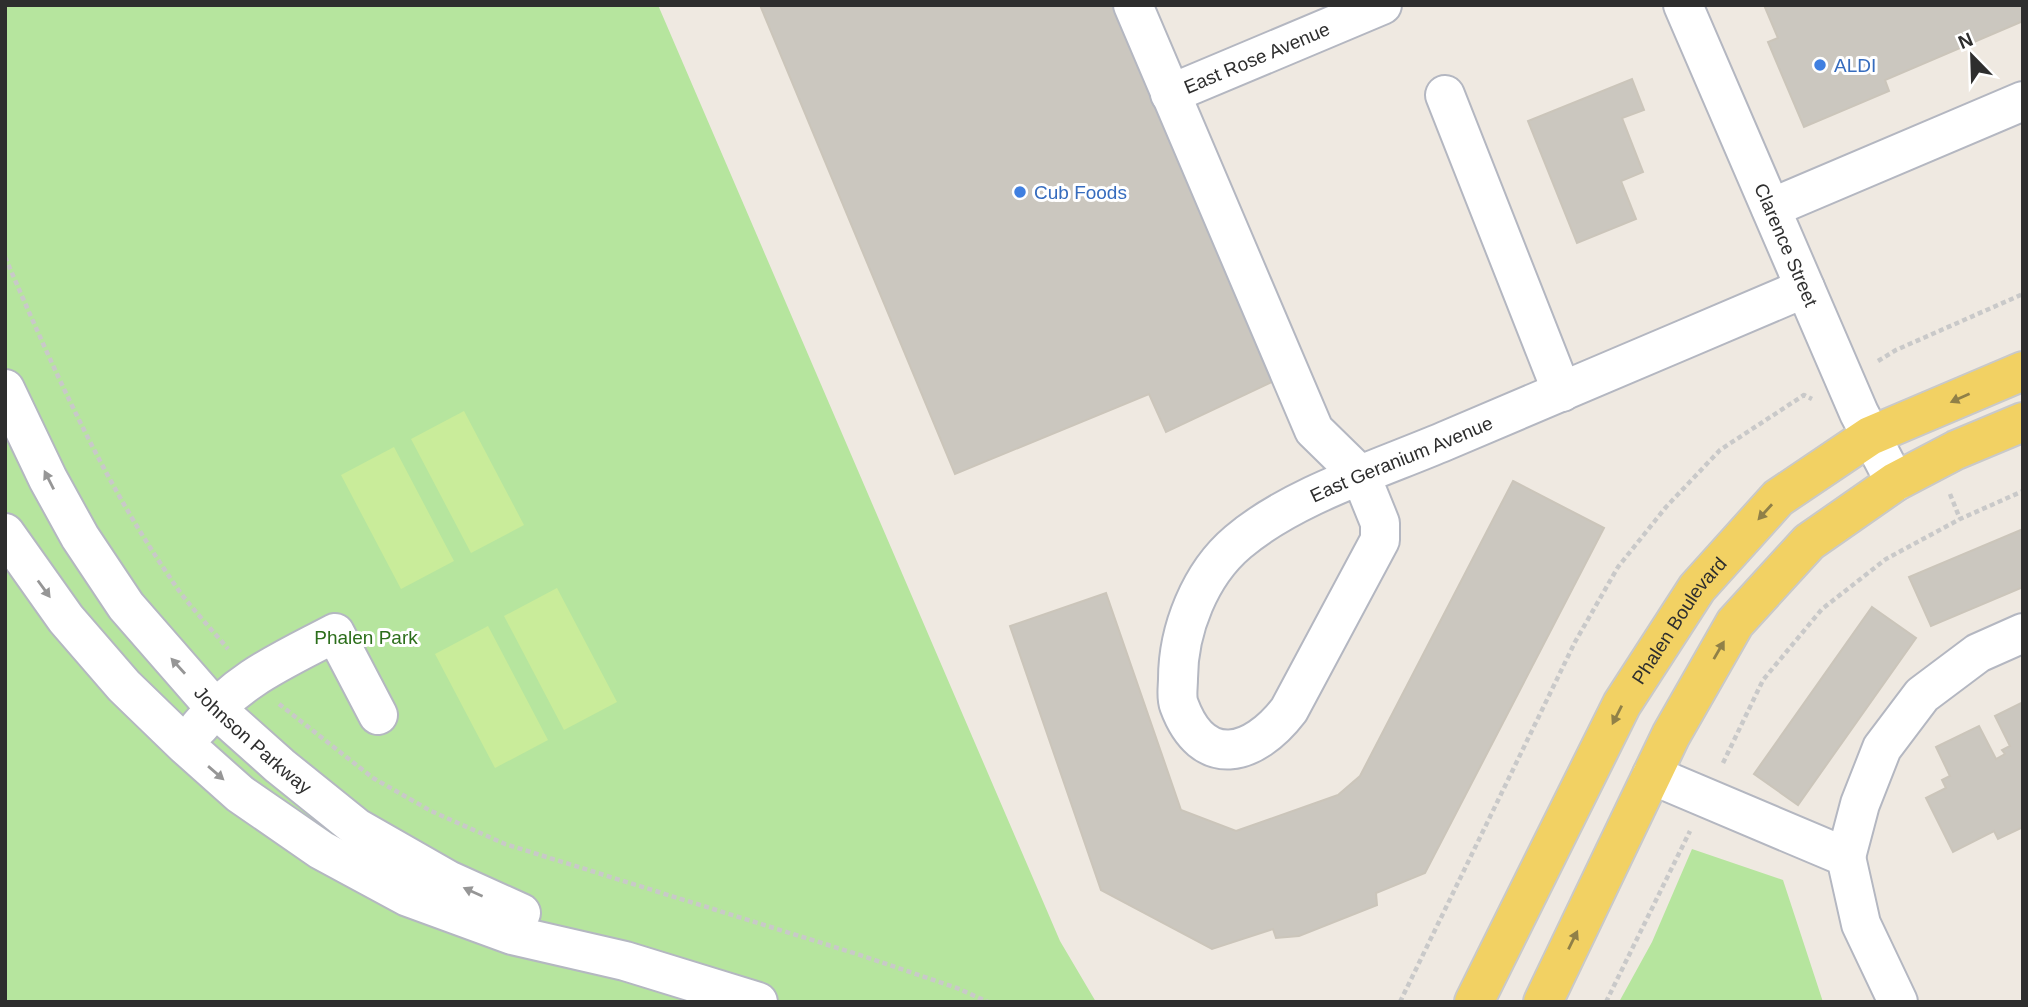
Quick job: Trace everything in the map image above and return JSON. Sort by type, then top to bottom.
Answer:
[{"type":"main road","name":"Phalen Boulevard","points":[[1474,1002],[1622,704],[1697,588],[1778,498],[1870,436],[2023,371]]},
{"type":"main road","points":[[1543,1002],[1671,735],[1735,623],[1808,542],[1895,482],[1956,450],[2023,422]]},
{"type":"street","points":[[1133,5],[1314,430],[1361,477]]},
{"type":"street","name":"East Rose Avenue","points":[[1170,94],[1382,5]]},
{"type":"street","name":"Clarence Street","points":[[1683,5],[1870,436],[1895,482]]},
{"type":"street","points":[[1445,95],[1562,392]]},
{"type":"street","points":[[1771,208],[2023,102]]},
{"type":"street","name":"East Geranium Avenue","points":[[1361,477],[1380,523],[1380,540],[1289,710],[1275,730],[1257,742],[1228,751],[1208,746],[1189,727],[1178,701],[1178,663],[1188,620],[1205,580],[1236,544],[1274,514],[1805,288]]},
{"type":"street","name":"Johnson Parkway","points":[[5,389],[48,479],[80,537],[126,606],[215,708],[280,766],[357,828],[448,880],[625,961]]},
{"type":"street","name":"Johnson Parkway","points":[[5,533],[66,620],[124,686],[240,794],[321,850],[408,897],[512,934],[625,961],[758,1002]]},
{"type":"street","points":[[185,745],[215,708],[251,677],[335,633],[378,715]]},
{"type":"street","points":[[1898,1002],[1861,924],[1846,856],[1860,804],[1882,748],[1922,695],[1978,653],[2023,633]]},
{"type":"street","points":[[1652,775],[1846,856]]},
{"type":"path","points":[[5,257],[90,445],[172,581],[251,677],[301,723],[373,778],[430,811],[505,844],[857,954],[957,988],[988,1002]]},
{"type":"path","points":[[1886,357],[1896,350],[2023,294]]},
{"type":"path","points":[[1400,1002],[1575,642],[1618,567],[1666,507],[1720,450],[1804,394],[1817,401]]},
{"type":"path","points":[[1606,1002],[1763,680],[1822,609],[1886,559],[1960,519],[2023,491]]},
{"type":"path","points":[[1950,496],[1960,519]]},
{"type":"green space","name":"Phalen Park","points":[[5,5],[658,5],[1060,941],[1096,1002],[5,1002]]},
{"type":"green space","points":[[464,411],[524,525],[471,553],[411,439]]},
{"type":"green space","points":[[394,447],[454,561],[401,589],[341,475]]},
{"type":"green space","points":[[557,588],[617,702],[564,730],[504,616]]},
{"type":"green space","points":[[488,626],[548,740],[495,768],[435,654]]},
{"type":"green space","points":[[1692,849],[1783,880],[1823,1002],[1619,1002],[1652,942]]},
{"type":"building","name":"Cub Foods","points":[[760,5],[1124,5],[1278,379],[1166,432],[1149,394],[955,474]]},
{"type":"building","points":[[1764,5],[2023,5],[2023,21],[1885,80],[1889,91],[1804,127],[1768,42],[1778,38]]},
{"type":"building","points":[[1632,79],[1644,110],[1622,118],[1643,172],[1621,181],[1636,219],[1577,243],[1528,121]]},
{"type":"building","points":[[1513,481],[1604,528],[1425,873],[1376,893],[1377,905],[1299,936],[1276,938],[1273,929],[1212,949],[1101,890],[1010,626],[1106,593],[1181,810],[1236,831],[1338,795],[1360,776]]},
{"type":"building","points":[[2023,529],[2023,587],[1931,626],[1909,577]]},
{"type":"building","points":[[1872,607],[1916,638],[1798,805],[1754,774]]},
{"type":"building","points":[[2023,702],[2023,827],[1998,839],[1994,831],[1953,852],[1926,798],[1946,788],[1942,780],[1950,776],[1936,747],[1979,726],[1996,759],[2005,754],[2002,750],[2010,746],[1995,716]]},
{"type":"place","name":"ALDI","points":[[1820,65]]},
{"type":"place","name":"Cub Foods","points":[[1020,192]]}]
